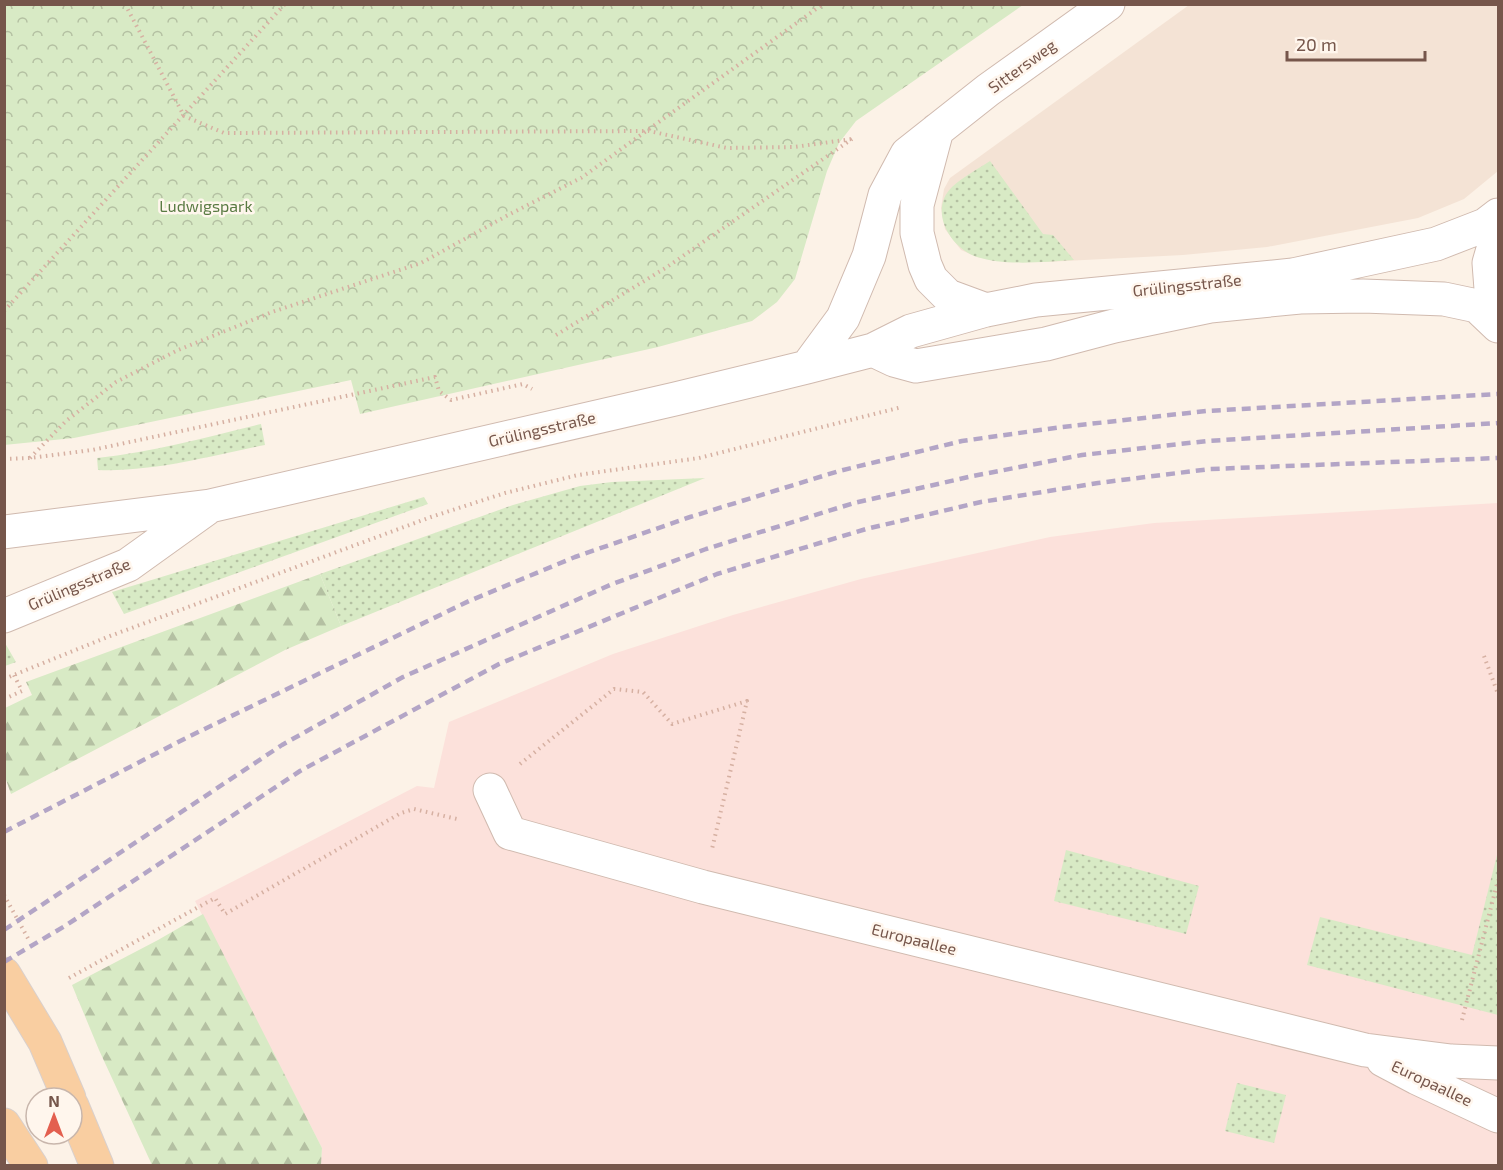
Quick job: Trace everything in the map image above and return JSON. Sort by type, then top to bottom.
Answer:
[{"type":"main road","points":[[4,974],[45,1042],[64,1086]]},
{"type":"main road","points":[[4,1125],[31,1166]]},
{"type":"main road","points":[[84,1135],[97,1166]]},
{"type":"street","name":"Sittersweg","points":[[807,367],[843,318],[869,255],[885,195],[907,154],[988,90],[1108,4]]},
{"type":"street","points":[[936,130],[917,205],[917,233],[925,265],[932,279],[948,296],[986,310]]},
{"type":"street","name":"Grülingsstraße","points":[[4,532],[210,506],[807,367],[873,350],[911,331],[986,310],[1036,300],[1293,275],[1436,244],[1485,225],[1498,215]]},
{"type":"street","points":[[1498,232],[1489,263],[1492,302],[1498,315]]},
{"type":"street","points":[[911,331],[926,305],[932,279]]},
{"type":"street","name":"Sittersweg","points":[[859,282],[863,313],[873,350]]},
{"type":"street","name":"Grülingsstraße","points":[[873,350],[894,360],[916,366],[1046,344],[1210,306],[1300,297],[1363,296],[1444,299],[1477,306],[1498,326]]},
{"type":"street","name":"Grülingsstraße","points":[[4,616],[128,565],[210,506]]},
{"type":"street","points":[[490,790],[510,833]]},
{"type":"street","name":"Europaallee","points":[[510,833],[703,887],[1365,1050],[1451,1061],[1498,1063]]},
{"type":"street","name":"Europaallee","points":[[1365,1050],[1417,1078],[1498,1116]]},
{"type":"path","points":[[126,4],[184,116],[224,133],[649,130],[727,148],[794,147],[852,139],[667,267],[556,335]]},
{"type":"path","points":[[4,311],[285,4]]},
{"type":"path","points":[[30,458],[66,421],[116,382],[178,350],[272,312],[421,263],[581,178],[823,4]]},
{"type":"path","points":[[4,459],[92,450],[435,377]]},
{"type":"path","points":[[4,679],[143,624],[431,517],[505,493],[578,475],[699,458],[908,405]]},
{"type":"path","points":[[1484,656],[1498,694]]},
{"type":"path","points":[[4,699],[22,692],[14,675]]},
{"type":"path","points":[[490,790],[614,689],[642,692],[672,724],[747,701],[703,887]]},
{"type":"path","points":[[69,978],[215,898],[225,914],[401,813],[414,809],[510,833]]},
{"type":"path","points":[[1451,1061],[1498,880]]},
{"type":"shaded area","points":[[1189,5],[1498,5],[1498,171],[1464,199],[1418,218],[1267,247],[1183,255],[1045,262],[998,261],[977,257],[961,250],[945,229],[941,208],[944,189],[950,178]]},
{"type":"shaded area","points":[[1498,503],[1498,1165],[321,1165],[322,1148],[195,901],[417,786],[434,788],[449,722],[613,654],[733,615],[861,579],[1050,537],[1154,523]]},
{"type":"green space","name":"Ludwigspark","points":[[4,5],[1023,5],[856,121],[839,143],[827,171],[795,279],[777,302],[752,321],[658,347],[360,414],[351,380],[74,438],[4,445]]},
{"type":"green space","points":[[990,161],[1043,234],[1053,235],[1074,260],[1000,262],[977,257],[958,246],[945,227],[942,217],[945,196],[956,183]]},
{"type":"green space","points":[[261,424],[265,445],[161,466],[98,470],[97,458],[159,448]]},
{"type":"green space","points":[[705,478],[341,626],[320,574],[513,505],[580,486],[612,482]]},
{"type":"green space","points":[[424,497],[428,504],[124,614],[112,592]]},
{"type":"green space","points":[[320,574],[341,626],[285,650],[11,794],[5,777],[5,708],[32,695],[26,682]]},
{"type":"green space","points":[[4,643],[16,662],[5,666]]},
{"type":"green space","points":[[1066,850],[1199,886],[1186,934],[1054,901]]},
{"type":"green space","points":[[1498,851],[1498,1015],[1307,965],[1320,917],[1472,955]]},
{"type":"green space","points":[[203,914],[322,1148],[321,1165],[152,1165],[72,985]]},
{"type":"green space","points":[[1237,1083],[1286,1095],[1274,1143],[1225,1131]]},
{"type":"railway","points":[[4,832],[186,738],[469,601],[575,557],[690,517],[839,471],[962,441],[1062,427],[1206,411],[1498,394]]},
{"type":"railway","points":[[4,930],[282,745],[403,677],[610,585],[706,549],[854,503],[973,476],[1082,455],[1207,441],[1498,423]]},
{"type":"railway","points":[[4,962],[65,926],[300,771],[499,664],[717,574],[866,529],[981,502],[1098,483],[1210,469],[1498,458]]}]
